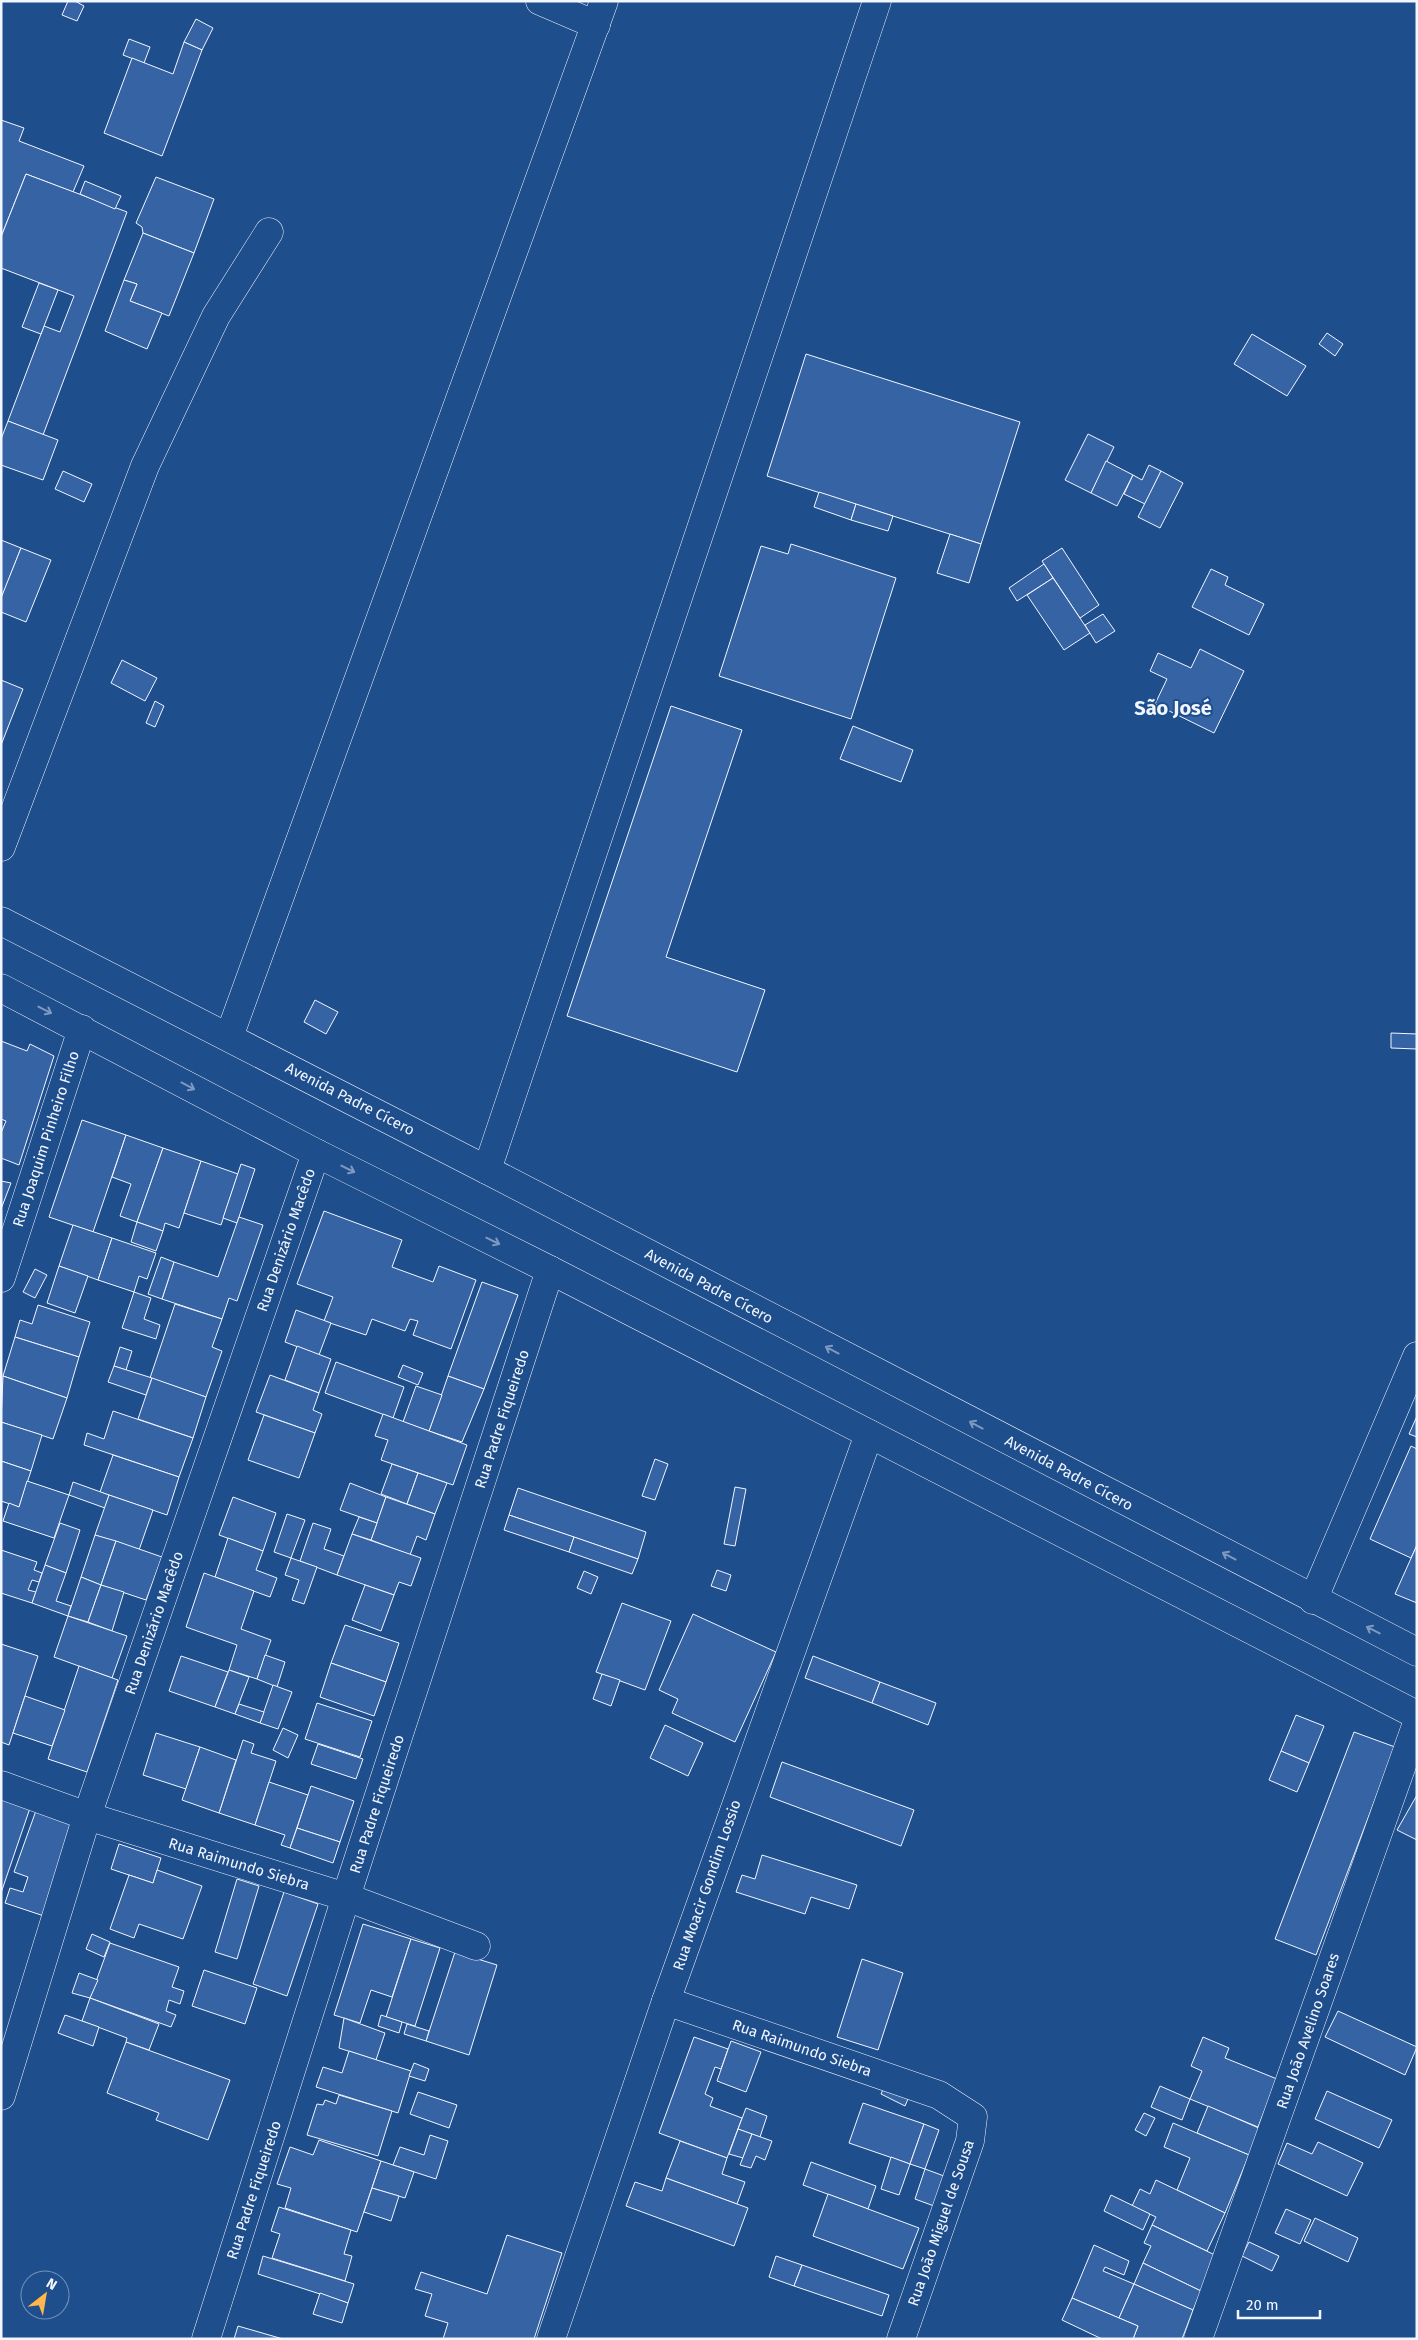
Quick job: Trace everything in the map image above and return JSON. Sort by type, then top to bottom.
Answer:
[{"type":"main road","points":[[229,1037],[600,13],[540,1]]},
{"type":"main road","points":[[487,1170],[877,1]]},
{"type":"main road","points":[[1,847],[146,466],[216,316],[268,232]]},
{"type":"main road","name":"Avenida Padre Cícero","points":[[1,921],[487,1170],[1313,1600],[1417,1652]]},
{"type":"main road","points":[[1,988],[316,1153],[550,1270],[1417,1716]]},
{"type":"main road","name":"Rua Joaquim Pinheiro Filho","points":[[1,1278],[82,1029]]},
{"type":"main road","name":"Rua Denizário Macêdo","points":[[1,2096],[87,1816],[316,1153]]},
{"type":"main road","name":"Rua Padre Fiqueiredo","points":[[206,2339],[346,1897],[550,1270]]},
{"type":"main road","points":[[1313,1600],[1417,1356]]},
{"type":"main road","name":"Rua Moacir Gondim Lossio","points":[[552,2339],[666,2001],[869,1434]]},
{"type":"main road","name":"Rua João Avelino Soares","points":[[1198,2339],[1417,1723]]},
{"type":"main road","name":"Rua Raimundo Siebra","points":[[1,1785],[87,1816],[346,1897],[476,1946]]},
{"type":"main road","name":"Rua Raimundo Siebra","points":[[666,2001],[938,2095]]},
{"type":"main road","name":"Rua João Miguel de Sousa","points":[[901,2339],[970,2141],[972,2117],[938,2095]]},
{"type":"building","points":[[68,1],[75,1],[84,6],[77,21],[62,15]]},
{"type":"building","points":[[196,19],[213,28],[202,50],[184,42]]},
{"type":"building","points":[[129,39],[150,47],[144,63],[123,55]]},
{"type":"building","points":[[184,42],[202,50],[162,156],[104,133],[132,58],[173,74]]},
{"type":"building","points":[[1,120],[24,128],[19,141],[84,166],[73,192],[26,174],[1,237]]},
{"type":"building","points":[[26,174],[127,212],[43,435],[8,421],[44,326],[60,332],[74,296],[1,268],[1,237]]},
{"type":"building","points":[[156,177],[214,199],[194,253],[143,233],[142,227],[136,223]]},
{"type":"building","points":[[85,181],[121,196],[115,209],[80,194]]},
{"type":"building","points":[[143,233],[194,253],[169,316],[130,301],[137,284],[124,280]]},
{"type":"building","points":[[124,280],[137,284],[130,301],[162,313],[147,349],[105,331]]},
{"type":"building","points":[[39,283],[58,290],[41,334],[22,327]]},
{"type":"building","points":[[1327,333],[1343,344],[1335,356],[1319,344]]},
{"type":"building","points":[[1252,334],[1306,366],[1287,396],[1234,364]]},
{"type":"building","points":[[806,354],[1020,422],[981,544],[767,476]]},
{"type":"building","points":[[8,421],[58,440],[43,480],[1,465],[1,439]]},
{"type":"building","points":[[1088,434],[1114,447],[1091,493],[1065,480]]},
{"type":"building","points":[[1106,461],[1133,475],[1117,506],[1091,493]]},
{"type":"building","points":[[1149,465],[1161,471],[1145,504],[1124,494],[1133,475],[1142,480]]},
{"type":"building","points":[[63,471],[92,484],[84,502],[55,489]]},
{"type":"building","points":[[1161,471],[1183,483],[1160,528],[1138,517]]},
{"type":"building","points":[[819,492],[856,504],[851,520],[814,507]]},
{"type":"building","points":[[856,504],[893,516],[888,531],[851,520]]},
{"type":"building","points":[[950,534],[981,544],[969,583],[937,573]]},
{"type":"building","points":[[1,540],[21,548],[3,594],[1,594]]},
{"type":"building","points":[[791,544],[896,578],[851,719],[719,676],[761,546],[788,554]]},
{"type":"building","points":[[21,548],[51,560],[26,622],[1,612],[1,598]]},
{"type":"building","points":[[1062,548],[1099,605],[1080,618],[1042,561]]},
{"type":"building","points":[[1044,564],[1053,578],[1017,601],[1009,588]]},
{"type":"building","points":[[1211,569],[1228,577],[1225,585],[1264,604],[1249,635],[1192,607]]},
{"type":"building","points":[[1053,578],[1090,633],[1064,650],[1027,595]]},
{"type":"building","points":[[1103,614],[1115,631],[1096,643],[1085,625]]},
{"type":"building","points":[[1200,649],[1244,671],[1214,733],[1155,704],[1167,679],[1150,671],[1158,653],[1191,668]]},
{"type":"building","points":[[122,660],[157,678],[145,701],[111,683]]},
{"type":"building","points":[[1,680],[23,689],[1,745]]},
{"type":"building","points":[[155,701],[164,706],[155,727],[146,723]]},
{"type":"building","points":[[671,706],[742,730],[666,957],[765,990],[737,1072],[567,1016]]},
{"type":"building","points":[[853,726],[913,750],[901,782],[840,759]]},
{"type":"building","points":[[315,1000],[338,1012],[326,1034],[304,1022]]},
{"type":"building","points":[[1391,1033],[1417,1034],[1417,1049],[1391,1048]]},
{"type":"building","points":[[1,1041],[27,1051],[30,1044],[54,1056],[19,1165],[1,1158],[1,1133],[6,1121],[1,1119]]},
{"type":"building","points":[[82,1120],[126,1135],[93,1232],[49,1217]]},
{"type":"building","points":[[126,1135],[163,1148],[137,1222],[120,1216],[131,1184],[112,1177]]},
{"type":"building","points":[[163,1148],[201,1161],[179,1228],[165,1223],[163,1231],[137,1222]]},
{"type":"building","points":[[201,1161],[238,1174],[221,1225],[184,1213]]},
{"type":"building","points":[[241,1164],[255,1169],[237,1223],[223,1218]]},
{"type":"building","points":[[1,1181],[11,1183],[1,1209]]},
{"type":"building","points":[[324,1211],[402,1240],[392,1267],[433,1282],[439,1266],[476,1280],[451,1349],[413,1335],[418,1321],[410,1319],[405,1331],[372,1319],[366,1335],[324,1321],[333,1297],[297,1284]]},
{"type":"building","points":[[239,1217],[263,1225],[237,1301],[229,1298],[222,1319],[162,1299],[174,1262],[218,1277]]},
{"type":"building","points":[[137,1222],[163,1231],[156,1251],[131,1242]]},
{"type":"building","points":[[73,1225],[112,1238],[98,1280],[59,1266]]},
{"type":"building","points":[[112,1238],[156,1253],[147,1279],[139,1276],[134,1292],[98,1280]]},
{"type":"building","points":[[161,1257],[174,1262],[162,1299],[148,1294]]},
{"type":"building","points":[[59,1266],[88,1276],[75,1313],[47,1303]]},
{"type":"building","points":[[35,1269],[47,1275],[35,1298],[23,1292]]},
{"type":"building","points":[[482,1282],[518,1295],[484,1389],[448,1376]]},
{"type":"building","points":[[134,1292],[151,1298],[144,1319],[160,1325],[156,1339],[122,1328]]},
{"type":"building","points":[[175,1304],[222,1319],[212,1347],[222,1351],[206,1397],[150,1378]]},
{"type":"building","points":[[38,1305],[90,1322],[79,1357],[15,1337],[20,1320],[32,1324]]},
{"type":"building","points":[[296,1310],[331,1323],[319,1355],[285,1342]]},
{"type":"building","points":[[15,1337],[79,1357],[67,1398],[3,1376]]},
{"type":"building","points":[[297,1346],[331,1359],[319,1393],[285,1380]]},
{"type":"building","points":[[120,1347],[132,1351],[126,1370],[114,1366]]},
{"type":"building","points":[[336,1362],[404,1387],[393,1418],[325,1393]]},
{"type":"building","points":[[403,1365],[423,1373],[418,1385],[398,1377]]},
{"type":"building","points":[[114,1366],[152,1378],[146,1395],[108,1382]]},
{"type":"building","points":[[270,1375],[319,1393],[313,1410],[322,1414],[315,1433],[256,1412]]},
{"type":"building","points":[[3,1376],[67,1398],[53,1439],[1,1422]]},
{"type":"building","points":[[448,1376],[484,1389],[462,1442],[429,1431]]},
{"type":"building","points":[[152,1378],[206,1397],[193,1438],[138,1419]]},
{"type":"building","points":[[416,1386],[442,1395],[429,1431],[403,1422]]},
{"type":"building","points":[[113,1411],[193,1438],[179,1477],[84,1445],[87,1433],[104,1439]]},
{"type":"building","points":[[383,1414],[467,1445],[453,1485],[381,1460],[388,1440],[375,1436]]},
{"type":"building","points":[[264,1415],[315,1433],[299,1478],[248,1460]]},
{"type":"building","points":[[1417,1416],[1417,1437],[1409,1434]]},
{"type":"building","points":[[1,1422],[42,1435],[31,1471],[1,1461]]},
{"type":"building","points":[[1411,1446],[1417,1449],[1417,1545],[1411,1558],[1370,1539]]},
{"type":"building","points":[[113,1455],[179,1477],[167,1515],[100,1492]]},
{"type":"building","points":[[655,1459],[668,1464],[655,1500],[642,1496]]},
{"type":"building","points":[[1,1461],[31,1471],[19,1507],[1,1501]]},
{"type":"building","points":[[392,1464],[418,1473],[407,1504],[381,1494]]},
{"type":"building","points":[[418,1473],[447,1483],[435,1514],[407,1504]]},
{"type":"building","points":[[27,1481],[69,1495],[54,1538],[3,1521],[9,1503],[19,1507]]},
{"type":"building","points":[[73,1482],[109,1495],[105,1508],[69,1495]]},
{"type":"building","points":[[350,1483],[386,1497],[377,1523],[340,1510]]},
{"type":"building","points":[[735,1487],[746,1489],[735,1546],[724,1544]]},
{"type":"building","points":[[518,1488],[646,1532],[638,1559],[509,1515]]},
{"type":"building","points":[[109,1495],[153,1510],[139,1550],[95,1535]]},
{"type":"building","points":[[233,1497],[276,1513],[263,1551],[219,1535]]},
{"type":"building","points":[[386,1497],[435,1514],[426,1540],[417,1536],[410,1555],[371,1540]]},
{"type":"building","points":[[287,1514],[305,1520],[291,1558],[274,1552]]},
{"type":"building","points":[[509,1515],[574,1537],[569,1552],[504,1530]]},
{"type":"building","points":[[359,1517],[377,1523],[371,1540],[352,1534]]},
{"type":"building","points":[[60,1523],[80,1530],[66,1573],[45,1565]]},
{"type":"building","points":[[313,1523],[331,1529],[324,1549],[344,1556],[337,1575],[300,1561]]},
{"type":"building","points":[[352,1534],[421,1558],[411,1586],[399,1582],[394,1595],[337,1575]]},
{"type":"building","points":[[95,1535],[116,1541],[101,1585],[81,1577]]},
{"type":"building","points":[[574,1537],[638,1559],[632,1574],[569,1552]]},
{"type":"building","points":[[228,1538],[263,1551],[256,1570],[277,1578],[270,1597],[215,1577]]},
{"type":"building","points":[[116,1541],[162,1557],[146,1600],[101,1585]]},
{"type":"building","points":[[1417,1545],[1417,1603],[1395,1594]]},
{"type":"building","points":[[1,1550],[37,1562],[34,1570],[42,1573],[39,1582],[32,1580],[28,1590],[36,1592],[32,1603],[1,1593]]},
{"type":"building","points":[[291,1558],[317,1567],[304,1604],[292,1600],[299,1580],[285,1575]]},
{"type":"building","points":[[45,1565],[66,1573],[56,1601],[71,1606],[68,1616],[32,1603]]},
{"type":"building","points":[[717,1570],[731,1575],[726,1591],[711,1586]]},
{"type":"building","points":[[584,1571],[598,1577],[591,1594],[577,1588]]},
{"type":"building","points":[[204,1573],[254,1591],[241,1629],[271,1640],[257,1679],[229,1670],[237,1645],[186,1627]]},
{"type":"building","points":[[81,1577],[101,1585],[88,1622],[68,1616]]},
{"type":"building","points":[[101,1585],[124,1592],[112,1631],[88,1622]]},
{"type":"building","points":[[365,1585],[394,1595],[381,1631],[352,1620]]},
{"type":"building","points":[[622,1603],[671,1621],[645,1690],[596,1672]]},
{"type":"building","points":[[693,1614],[776,1652],[735,1742],[672,1713],[678,1699],[659,1690]]},
{"type":"building","points":[[68,1616],[127,1636],[112,1678],[54,1657]]},
{"type":"building","points":[[345,1625],[399,1643],[386,1682],[331,1663]]},
{"type":"building","points":[[1,1644],[38,1656],[9,1745],[1,1742]]},
{"type":"building","points":[[265,1655],[285,1662],[277,1687],[257,1679]]},
{"type":"building","points":[[181,1656],[228,1672],[215,1707],[169,1691]]},
{"type":"building","points":[[813,1656],[880,1682],[872,1703],[805,1678]]},
{"type":"building","points":[[331,1663],[386,1682],[374,1716],[320,1697]]},
{"type":"building","points":[[79,1666],[118,1680],[87,1772],[48,1759]]},
{"type":"building","points":[[229,1670],[249,1677],[235,1714],[215,1707]]},
{"type":"building","points":[[602,1674],[620,1680],[611,1706],[593,1699]]},
{"type":"building","points":[[880,1682],[936,1703],[928,1725],[872,1703]]},
{"type":"building","points":[[273,1685],[292,1692],[278,1729],[260,1723]]},
{"type":"building","points":[[25,1696],[65,1710],[52,1746],[13,1733]]},
{"type":"building","points":[[317,1703],[372,1721],[360,1757],[305,1739]]},
{"type":"building","points":[[239,1704],[264,1712],[260,1723],[235,1714]]},
{"type":"building","points":[[1296,1715],[1324,1726],[1309,1763],[1281,1751]]},
{"type":"building","points":[[665,1725],[703,1743],[688,1776],[650,1758]]},
{"type":"building","points":[[283,1728],[298,1735],[288,1758],[273,1750]]},
{"type":"building","points":[[1354,1732],[1395,1747],[1316,1955],[1275,1939]]},
{"type":"building","points":[[156,1733],[200,1747],[186,1789],[143,1775]]},
{"type":"building","points":[[243,1740],[254,1744],[251,1753],[276,1761],[255,1825],[219,1813]]},
{"type":"building","points":[[318,1744],[363,1759],[356,1779],[311,1764]]},
{"type":"building","points":[[200,1747],[236,1760],[219,1813],[182,1800]]},
{"type":"building","points":[[1281,1751],[1309,1763],[1297,1792],[1269,1780]]},
{"type":"building","points":[[782,1762],[914,1810],[901,1846],[770,1797]]},
{"type":"building","points":[[269,1782],[308,1795],[290,1848],[281,1845],[285,1835],[255,1825]]},
{"type":"building","points":[[311,1786],[354,1801],[340,1842],[297,1828]]},
{"type":"building","points":[[1417,1795],[1417,1840],[1397,1830]]},
{"type":"building","points":[[1,1798],[30,1808],[1,1893]]},
{"type":"building","points":[[38,1805],[81,1820],[47,1917],[5,1903],[10,1888],[23,1892],[28,1877],[14,1872]]},
{"type":"building","points":[[297,1828],[340,1842],[333,1863],[290,1848]]},
{"type":"building","points":[[119,1844],[161,1858],[153,1883],[111,1869]]},
{"type":"building","points":[[762,1855],[857,1885],[849,1909],[811,1897],[805,1914],[736,1892],[742,1875],[755,1879]]},
{"type":"building","points":[[157,1870],[202,1886],[183,1939],[139,1924],[134,1938],[110,1929],[129,1875],[153,1883]]},
{"type":"building","points":[[237,1879],[259,1886],[237,1959],[215,1952]]},
{"type":"building","points":[[284,1892],[318,1904],[287,1996],[253,1984]]},
{"type":"building","points":[[363,1924],[411,1939],[392,1997],[371,1990],[360,2023],[334,2015]]},
{"type":"building","points":[[92,1934],[110,1942],[104,1957],[86,1949]]},
{"type":"building","points":[[411,1939],[440,1948],[415,2026],[386,2017]]},
{"type":"building","points":[[110,1943],[179,1967],[172,1987],[184,1991],[180,2004],[169,2000],[166,2011],[176,2015],[171,2027],[90,1998]]},
{"type":"building","points":[[455,1952],[497,1965],[469,2055],[426,2041]]},
{"type":"building","points":[[862,1959],[903,1973],[878,2050],[837,2037]]},
{"type":"building","points":[[204,1970],[257,1988],[245,2024],[192,2006]]},
{"type":"building","points":[[79,1973],[98,1980],[90,1998],[72,1993]]},
{"type":"building","points":[[90,1998],[159,2024],[149,2050],[126,2042],[127,2038],[82,2021]]},
{"type":"building","points":[[1338,2011],[1417,2047],[1405,2075],[1325,2037]]},
{"type":"building","points":[[65,2015],[99,2027],[93,2046],[58,2033]]},
{"type":"building","points":[[381,2015],[402,2022],[399,2033],[378,2026]]},
{"type":"building","points":[[344,2018],[385,2033],[376,2060],[339,2048]]},
{"type":"building","points":[[407,2024],[429,2031],[426,2041],[404,2034]]},
{"type":"building","points":[[694,2037],[728,2049],[721,2069],[715,2067],[705,2094],[713,2098],[710,2106],[742,2118],[727,2158],[659,2133]]},
{"type":"building","points":[[1203,2037],[1229,2048],[1225,2058],[1277,2079],[1258,2127],[1190,2099],[1202,2071],[1191,2066]]},
{"type":"building","points":[[731,2041],[761,2052],[746,2092],[717,2081]]},
{"type":"building","points":[[126,2042],[230,2080],[208,2140],[156,2120],[159,2113],[107,2093]]},
{"type":"building","points":[[349,2051],[411,2071],[398,2113],[316,2087],[323,2067],[342,2073]]},
{"type":"building","points":[[414,2063],[429,2069],[425,2081],[409,2076]]},
{"type":"building","points":[[887,2081],[911,2092],[905,2106],[881,2094]]},
{"type":"building","points":[[1160,2086],[1190,2099],[1182,2120],[1151,2107]]},
{"type":"building","points":[[1327,2091],[1392,2120],[1379,2148],[1315,2119]]},
{"type":"building","points":[[418,2092],[457,2105],[449,2128],[410,2114]]},
{"type":"building","points":[[339,2095],[392,2111],[378,2156],[307,2135],[317,2104],[323,2105],[325,2100],[336,2104]]},
{"type":"building","points":[[863,2103],[924,2124],[910,2164],[849,2143]]},
{"type":"building","points":[[1208,2106],[1261,2129],[1249,2155],[1197,2133]]},
{"type":"building","points":[[746,2108],[767,2116],[760,2137],[738,2129]]},
{"type":"building","points":[[1144,2113],[1155,2118],[1146,2136],[1135,2130]]},
{"type":"building","points":[[1173,2123],[1249,2155],[1225,2213],[1177,2190],[1190,2158],[1164,2147]]},
{"type":"building","points":[[924,2124],[939,2130],[925,2169],[910,2164]]},
{"type":"building","points":[[738,2129],[752,2134],[743,2158],[729,2154]]},
{"type":"building","points":[[752,2134],[772,2141],[765,2160],[756,2156],[751,2168],[740,2165]]},
{"type":"building","points":[[430,2135],[448,2141],[436,2179],[393,2165],[400,2147],[424,2155]]},
{"type":"building","points":[[319,2140],[381,2161],[357,2232],[285,2208],[291,2188],[277,2184],[290,2147],[313,2155]]},
{"type":"building","points":[[680,2141],[727,2158],[722,2174],[745,2182],[737,2204],[666,2178]]},
{"type":"building","points":[[1318,2142],[1363,2163],[1347,2196],[1278,2164],[1287,2143],[1312,2154]]},
{"type":"building","points":[[891,2157],[910,2164],[899,2195],[881,2189]]},
{"type":"building","points":[[381,2161],[414,2172],[405,2198],[372,2188]]},
{"type":"building","points":[[811,2162],[876,2186],[868,2209],[803,2185]]},
{"type":"building","points":[[925,2169],[944,2176],[934,2206],[915,2199]]},
{"type":"building","points":[[666,2178],[748,2208],[734,2246],[626,2206],[635,2182],[662,2191]]},
{"type":"building","points":[[1156,2180],[1225,2213],[1207,2251],[1152,2225],[1156,2217],[1132,2206],[1140,2189],[1150,2194]]},
{"type":"building","points":[[372,2188],[399,2196],[391,2221],[364,2212]]},
{"type":"building","points":[[828,2194],[919,2228],[903,2269],[813,2236]]},
{"type":"building","points":[[1111,2195],[1150,2214],[1143,2230],[1104,2211]]},
{"type":"building","points":[[279,2207],[351,2230],[344,2254],[352,2256],[345,2281],[272,2258],[280,2234],[271,2231]]},
{"type":"building","points":[[1286,2209],[1311,2220],[1300,2244],[1275,2233]]},
{"type":"building","points":[[1315,2218],[1358,2238],[1348,2262],[1304,2241]]},
{"type":"building","points":[[1152,2225],[1217,2256],[1201,2291],[1143,2263],[1151,2246],[1144,2243]]},
{"type":"building","points":[[507,2235],[562,2253],[534,2339],[443,2339],[448,2323],[425,2316],[432,2294],[415,2289],[421,2272],[487,2294]]},
{"type":"building","points":[[1249,2242],[1279,2256],[1272,2271],[1242,2256]]},
{"type":"building","points":[[1094,2245],[1129,2261],[1124,2275],[1105,2267],[1103,2271],[1134,2284],[1119,2318],[1072,2298]]},
{"type":"building","points":[[263,2256],[354,2284],[348,2303],[258,2274]]},
{"type":"building","points":[[776,2256],[802,2265],[794,2286],[769,2277]]},
{"type":"building","points":[[1143,2263],[1201,2291],[1193,2310],[1134,2284]]},
{"type":"building","points":[[802,2265],[889,2295],[882,2316],[794,2286]]},
{"type":"building","points":[[1134,2284],[1193,2310],[1182,2339],[1133,2339],[1138,2326],[1119,2318]]},
{"type":"building","points":[[320,2293],[348,2303],[342,2323],[313,2314]]},
{"type":"building","points":[[1072,2298],[1138,2326],[1133,2339],[1102,2339],[1062,2320]]},
{"type":"building","points":[[238,2326],[283,2339],[234,2339]]},
{"type":"district","name":"São José","points":[[1173,708]]}]
